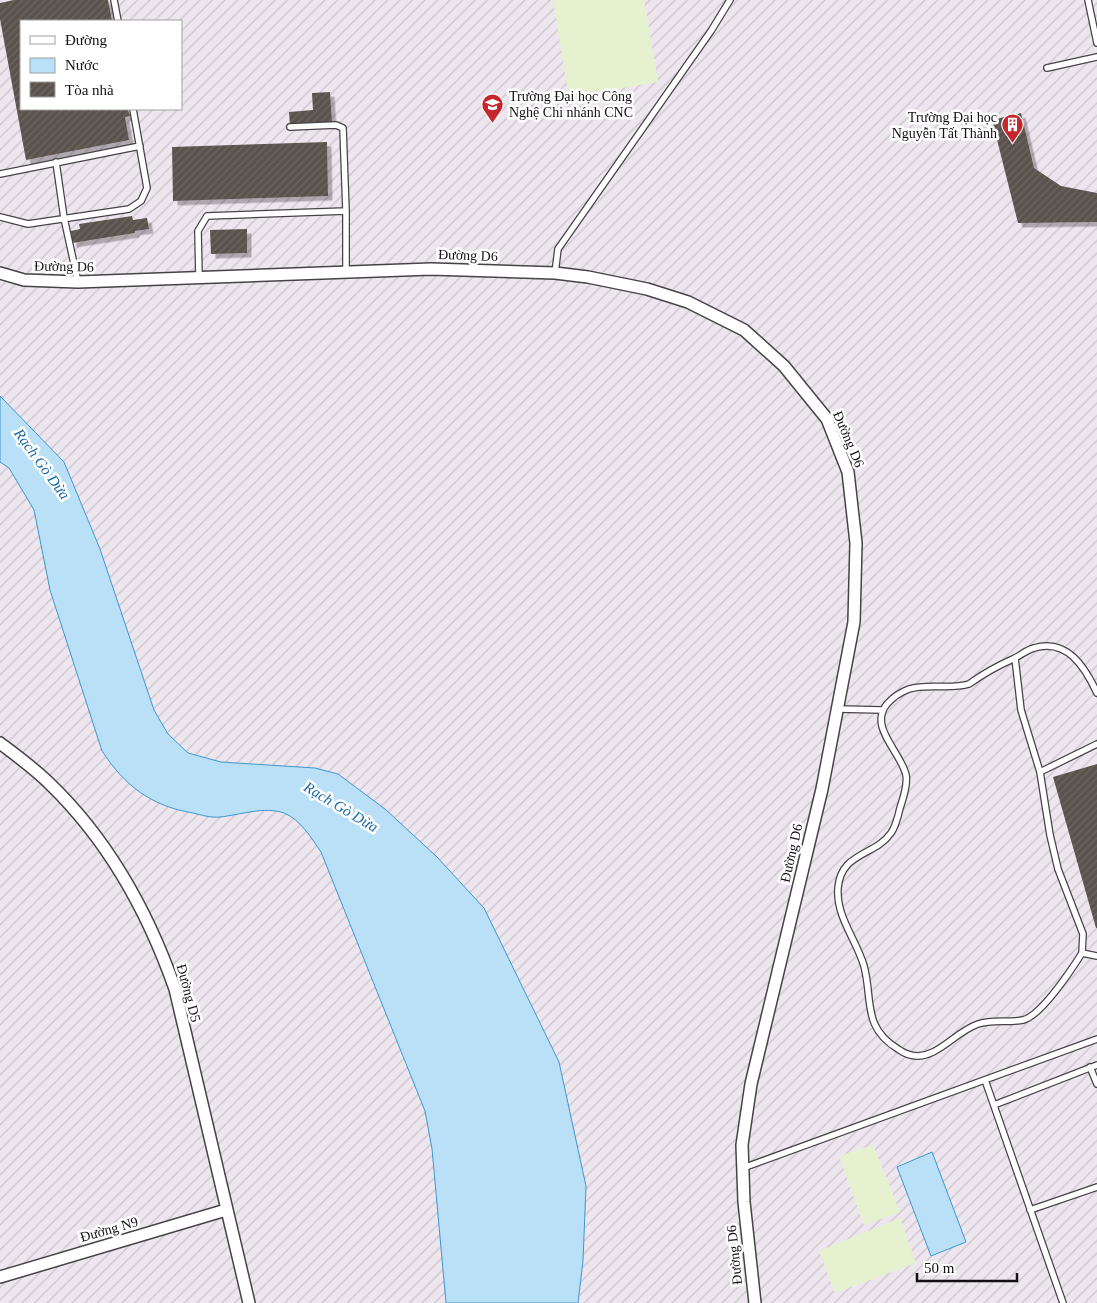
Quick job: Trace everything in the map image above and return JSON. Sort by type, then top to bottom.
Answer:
[{"type":"street","name":"Đường D6","points":[[0,272],[24,280],[78,282],[431,269],[555,273],[634,286],[688,302],[744,330],[784,366],[827,419],[848,472],[856,543],[854,622],[822,789],[751,1084],[742,1145],[744,1202],[755,1303]]},
{"type":"street","name":"Đường D5","points":[[0,743],[50,784],[71,807],[124,876],[140,904],[165,961],[174,989],[249,1303]]},
{"type":"street","name":"Đường N9","points":[[0,1277],[226,1210]]},
{"type":"lane","points":[[114,0],[118,20]]},
{"type":"lane","points":[[555,273],[558,249],[711,32],[730,0]]},
{"type":"lane","points":[[1088,0],[1097,43]]},
{"type":"lane","points":[[1047,68],[1097,57]]},
{"type":"lane","points":[[0,217],[28,224],[129,208],[141,201],[147,188],[133,110]]},
{"type":"lane","points":[[290,127],[336,125],[343,128],[346,272]]},
{"type":"lane","points":[[0,174],[140,146]]},
{"type":"lane","points":[[56,162],[64,218],[78,282]]},
{"type":"lane","points":[[199,277],[198,231],[207,216],[346,211]]},
{"type":"lane","points":[[1015,658],[1021,710],[1040,772],[1050,835],[1058,869],[1083,934],[1082,953],[1043,1004],[1026,1020],[978,1024],[933,1052],[916,1057],[903,1053],[881,1037],[871,1018],[863,965],[844,924],[838,887],[845,867],[862,853],[890,835],[902,800],[907,778],[881,724],[882,710],[895,696],[910,689],[960,687],[1015,658],[1039,647],[1053,647],[1065,651],[1084,668],[1097,693]]},
{"type":"lane","points":[[838,709],[882,710]]},
{"type":"lane","points":[[1040,772],[1097,744]]},
{"type":"lane","points":[[1082,953],[1097,956]]},
{"type":"lane","points":[[743,1168],[1097,1039]]},
{"type":"lane","points":[[994,1105],[1097,1065]]},
{"type":"lane","points":[[1090,1067],[1097,1084]]},
{"type":"lane","points":[[985,1080],[1063,1303]]},
{"type":"lane","points":[[1030,1210],[1097,1187]]},
{"type":"shaded area","points":[[0,0],[1097,0],[1097,1303],[0,1303]]},
{"type":"green space","points":[[553,0],[644,0],[658,82],[569,97]]},
{"type":"green space","points":[[873,1145],[900,1212],[864,1225],[839,1156]]},
{"type":"green space","points":[[900,1218],[916,1263],[835,1293],[819,1251]]},
{"type":"water","name":"Rạch Gò Dừa","points":[[0,396],[64,462],[100,549],[154,710],[168,734],[188,753],[221,762],[315,768],[338,774],[385,809],[437,857],[484,908],[559,1062],[586,1186],[583,1261],[578,1303],[446,1303],[432,1149],[425,1111],[321,852],[300,825],[284,813],[268,810],[213,817],[178,810],[152,800],[130,784],[102,751],[50,590],[34,510],[9,468],[0,462]]},
{"type":"water","points":[[932,1152],[966,1242],[931,1256],[897,1167]]},
{"type":"building","points":[[14,0],[108,0],[112,20],[20,20],[20,110],[128,110],[130,116],[125,117],[129,140],[26,160],[0,19],[0,3]]},
{"type":"building","points":[[330,92],[332,122],[290,126],[289,112],[313,110],[312,93]]},
{"type":"building","name":"Trường Đại học Nguyễn Tất Thành","points":[[1021,113],[1034,168],[1061,186],[1097,193],[1097,222],[1018,223],[992,120]]},
{"type":"building","points":[[327,142],[328,196],[173,201],[172,147]]},
{"type":"building","points":[[132,216],[133,220],[147,218],[149,229],[72,243],[71,231],[80,229],[79,224]]},
{"type":"building","points":[[247,229],[247,253],[211,254],[210,230]]},
{"type":"building","points":[[1097,764],[1097,928],[1096,928],[1053,777]]},
{"type":"place","name":"Trường Đại học Công Nghệ Chi nhánh CNC","points":[[493,123]]},
{"type":"place","name":"Trường Đại học Nguyễn Tất Thành","points":[[1013,144]]}]
